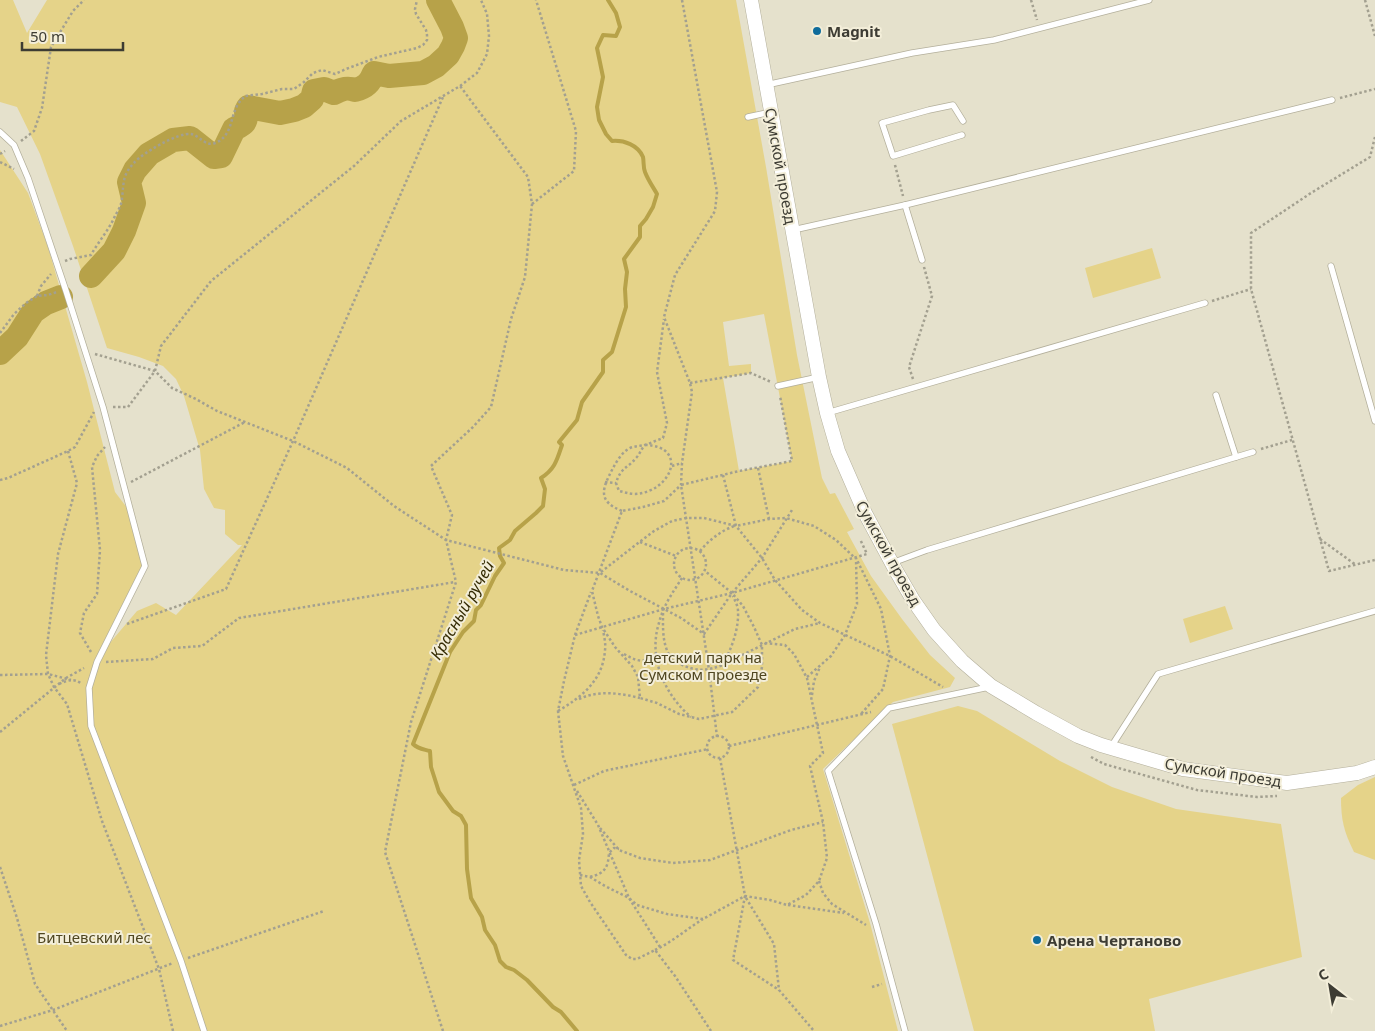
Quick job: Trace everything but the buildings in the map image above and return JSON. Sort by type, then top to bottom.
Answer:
[{"type":"street","name":"Сумской проезд","points":[[751,0],[819,378],[838,451],[865,513],[913,600],[934,630],[962,661],[991,686],[1036,714],[1078,736],[1111,748],[1183,769],[1287,783],[1358,773],[1375,767]]},
{"type":"lane","points":[[766,85],[912,54],[994,40],[1149,0]]},
{"type":"lane","points":[[793,230],[905,205],[1332,100]]},
{"type":"lane","points":[[962,135],[892,156],[882,123],[953,105],[963,121]]},
{"type":"lane","points":[[748,117],[771,112]]},
{"type":"lane","points":[[0,132],[14,145],[28,178],[66,291],[103,407],[144,566],[97,662],[89,688],[91,726],[181,961],[204,1031]]},
{"type":"lane","points":[[905,205],[922,260]]},
{"type":"lane","points":[[1331,266],[1375,421]]},
{"type":"lane","points":[[827,413],[1205,303]]},
{"type":"lane","points":[[778,386],[819,378]]},
{"type":"lane","points":[[1216,396],[1236,457]]},
{"type":"lane","points":[[892,563],[927,550],[1252,452]]},
{"type":"lane","points":[[1111,748],[1158,674],[1375,611]]},
{"type":"lane","points":[[905,1031],[876,924],[828,771],[889,708],[991,686]]},
{"type":"path","points":[[14,145],[34,132],[42,108],[51,47],[72,11],[84,0]]},
{"type":"path","points":[[37,296],[41,286],[57,264],[90,255],[115,217],[122,200],[123,180],[135,161],[144,154],[178,136],[189,133],[210,144],[215,143],[226,135],[233,122],[235,109],[246,96],[282,89],[294,89],[313,73],[322,70],[335,74],[378,57],[417,48],[427,40],[427,35],[416,14],[417,0]]},
{"type":"path","points":[[0,480],[75,447],[95,411],[103,407],[128,407],[155,371],[161,346],[211,281],[354,166],[401,121],[460,86],[477,73],[487,54],[488,36],[486,14],[480,0]]},
{"type":"path","points":[[532,204],[574,171],[576,131],[536,0]]},
{"type":"path","points":[[682,0],[717,192],[715,211],[675,275],[664,317],[657,372],[667,423],[663,438],[630,448],[616,462],[605,482],[603,493],[608,503],[614,507],[622,511],[642,507],[664,501],[682,485],[792,461],[778,386],[751,373],[690,383]]},
{"type":"path","points":[[1031,0],[1039,28]]},
{"type":"path","points":[[1365,0],[1375,36]]},
{"type":"path","points":[[443,1031],[385,852],[411,722],[456,582],[446,540],[452,514],[431,466],[474,427],[491,407],[511,319],[525,277],[532,204],[528,177],[460,86]]},
{"type":"path","points":[[1332,100],[1375,88]]},
{"type":"path","points":[[114,629],[226,588],[293,441],[444,96]]},
{"type":"path","points":[[1375,137],[1370,157],[1251,233],[1252,289],[1329,572],[1375,560]]},
{"type":"path","points":[[892,156],[905,205]]},
{"type":"path","points":[[916,388],[909,367],[932,296],[922,260]]},
{"type":"path","points":[[1205,303],[1252,289]]},
{"type":"path","points":[[0,333],[14,314],[37,296],[66,291]]},
{"type":"path","points":[[664,317],[692,392],[682,463],[682,485],[709,670],[716,737]]},
{"type":"path","points":[[107,357],[155,371],[172,388],[217,411],[293,441],[347,468],[394,506],[446,540],[564,570],[600,572],[630,591],[681,618],[704,634]]},
{"type":"path","points":[[124,486],[244,422]]},
{"type":"path","points":[[97,662],[80,634],[84,613],[97,594],[100,550],[92,467],[97,456],[111,439]]},
{"type":"path","points":[[1252,452],[1292,440]]},
{"type":"path","points":[[645,444],[659,446],[664,449],[670,457],[672,466],[670,473],[664,482],[644,492],[634,494],[619,491],[616,483],[619,474],[634,461],[645,444]]},
{"type":"path","points":[[68,451],[77,483],[58,554],[46,655],[48,674],[54,687],[67,704],[102,820],[159,969],[173,1031]]},
{"type":"path","points":[[672,466],[682,463]]},
{"type":"path","points":[[758,468],[769,519]]},
{"type":"path","points":[[723,475],[736,526],[762,558],[776,580],[802,610],[820,623],[890,656],[955,694]]},
{"type":"path","points":[[605,482],[616,483]]},
{"type":"path","points":[[704,634],[732,592],[762,558],[792,510]]},
{"type":"path","points":[[622,511],[575,635],[558,710],[563,756],[581,808],[583,834],[579,860],[581,886],[626,956],[632,959],[637,959],[670,942],[703,919],[745,896],[786,905],[846,913]]},
{"type":"path","points":[[600,572],[672,521],[686,518],[704,518],[736,526]]},
{"type":"path","points":[[700,551],[706,543],[717,535],[736,526],[769,519],[786,518],[814,526],[836,540],[856,558],[881,609],[890,656],[883,689],[861,714]]},
{"type":"path","points":[[575,635],[664,609],[856,558],[867,554],[860,539]]},
{"type":"path","points":[[1320,539],[1356,565]]},
{"type":"path","points":[[640,542],[676,556]]},
{"type":"path","points":[[690,547],[700,551],[707,564],[705,571],[700,577],[686,580],[676,572],[674,564],[676,556],[685,548],[690,547]]},
{"type":"path","points":[[807,678],[832,656],[845,635],[857,604],[856,558]]},
{"type":"path","points":[[558,710],[589,694],[602,693],[640,698],[658,703],[679,714],[699,719],[732,712],[758,687],[764,644],[743,606],[732,592],[705,571]]},
{"type":"path","points":[[682,578],[664,609],[658,624],[655,643],[662,679],[669,692],[684,711],[692,717]]},
{"type":"path","points":[[0,732],[66,678],[97,662],[111,663],[153,659],[173,648],[202,646],[239,618],[456,582]]},
{"type":"path","points":[[578,699],[593,683],[602,667],[605,648],[602,627],[592,591]]},
{"type":"path","points":[[723,665],[734,641],[737,625],[738,610],[732,592]]},
{"type":"path","points":[[664,609],[664,644],[666,651],[673,661]]},
{"type":"path","points":[[620,653],[637,660],[647,660],[656,656],[667,658],[688,668],[709,670],[796,629],[820,623]]},
{"type":"path","points":[[602,627],[615,647],[632,666],[638,677],[640,698]]},
{"type":"path","points":[[764,644],[785,645],[794,654],[807,678],[824,753],[810,766],[823,822],[827,858],[819,881],[806,895],[786,905]]},
{"type":"path","points":[[812,697],[817,672],[823,664]]},
{"type":"path","points":[[0,675],[48,674],[77,680],[89,688]]},
{"type":"path","points":[[54,687],[71,680]]},
{"type":"path","points":[[729,746],[889,708]]},
{"type":"path","points":[[716,737],[725,738],[729,746],[727,754],[720,758],[712,756],[708,749],[709,741],[716,737]]},
{"type":"path","points":[[574,785],[604,771],[708,749]]},
{"type":"path","points":[[720,758],[745,896],[733,960],[779,990],[814,1031]]},
{"type":"path","points":[[574,785],[598,825],[619,850]]},
{"type":"path","points":[[590,877],[599,875],[605,870],[609,853],[614,848],[640,858],[673,863],[710,860],[791,830],[823,822]]},
{"type":"path","points":[[598,825],[629,898],[660,947]]},
{"type":"path","points":[[0,867],[17,918],[35,984],[67,1031]]},
{"type":"path","points":[[580,875],[590,877],[629,898],[637,905],[667,914],[703,919]]},
{"type":"path","points":[[819,881],[823,893],[832,904],[868,926],[876,924]]},
{"type":"path","points":[[745,896],[774,944],[779,990]]},
{"type":"path","points":[[0,1026],[53,1010],[159,969],[324,911]]},
{"type":"path","points":[[655,950],[675,976],[711,1031]]},
{"type":"path","points":[[872,987],[884,983]]},
{"type":"green space","points":[[0,0],[13,0],[27,33],[47,0],[736,0],[797,355],[822,478],[830,494],[835,493],[854,529],[847,532],[871,576],[930,655],[955,678],[950,687],[893,702],[823,769],[870,923],[898,1031],[0,1031],[0,150],[28,193],[48,247],[87,382],[115,492],[134,517],[142,565],[109,644],[137,611],[156,603],[176,615],[242,545],[238,545],[225,534],[225,510],[214,508],[204,489],[200,450],[184,396],[176,379],[163,366],[107,348],[40,154],[17,107],[0,102]],"holes":[[[764,314],[792,461],[739,471],[723,378],[751,373],[751,364],[729,366],[723,322]]]},
{"type":"green space","points":[[1152,248],[1161,278],[1093,298],[1085,268]]},
{"type":"green space","points":[[1225,606],[1233,629],[1190,643],[1183,619]]},
{"type":"green space","points":[[958,706],[977,711],[1060,761],[1112,787],[1176,809],[1281,824],[1302,957],[1149,999],[1155,1031],[974,1031],[892,724]]},
{"type":"green space","points":[[1375,777],[1375,860],[1354,852],[1344,826],[1341,798],[1358,785]]},
{"type":"shaded area","points":[[134,203],[129,229],[116,259],[100,277],[91,276],[91,265],[105,247],[117,237]]},
{"type":"waterway","points":[[91,276],[114,251],[124,231],[134,203],[129,182],[135,170],[149,154],[173,140],[190,138],[214,157],[221,156],[234,129],[245,121],[248,107],[280,113],[304,106],[312,99],[314,91],[324,89],[334,93],[339,90],[355,90],[365,86],[374,73],[389,76],[423,73],[436,66],[448,55],[456,38],[438,0]]},
{"type":"waterway","name":"Красный ручей","points":[[577,1031],[561,1012],[553,1007],[527,980],[500,961],[495,945],[485,930],[482,917],[471,898],[467,869],[466,825],[461,816],[453,811],[439,792],[431,767],[430,751],[413,744],[450,652],[463,632],[474,621],[476,610],[481,605],[495,576],[504,563],[500,556],[499,548],[510,540],[515,531],[543,506],[545,489],[541,478],[555,464],[562,445],[559,442],[577,420],[582,402],[603,372],[603,360],[612,352],[626,307],[625,289],[627,272],[624,259],[640,237],[640,226],[653,207],[657,194],[645,172],[643,157],[638,149],[621,141],[612,141],[599,120],[597,107],[603,77],[597,48],[603,35],[616,36],[620,27],[616,13],[608,0]]},
{"type":"waterway","points":[[0,353],[17,337],[33,312],[46,303],[61,297]]},
{"type":"place","name":"Magnit","points":[[817,31]]},
{"type":"place","name":"Арена Чертаново","points":[[1037,940]]},
{"type":"park label","name":"детский парк на Сумском проезде","points":[[703,666]]},
{"type":"park label","name":"Битцевский лес","points":[[94,937]]}]
